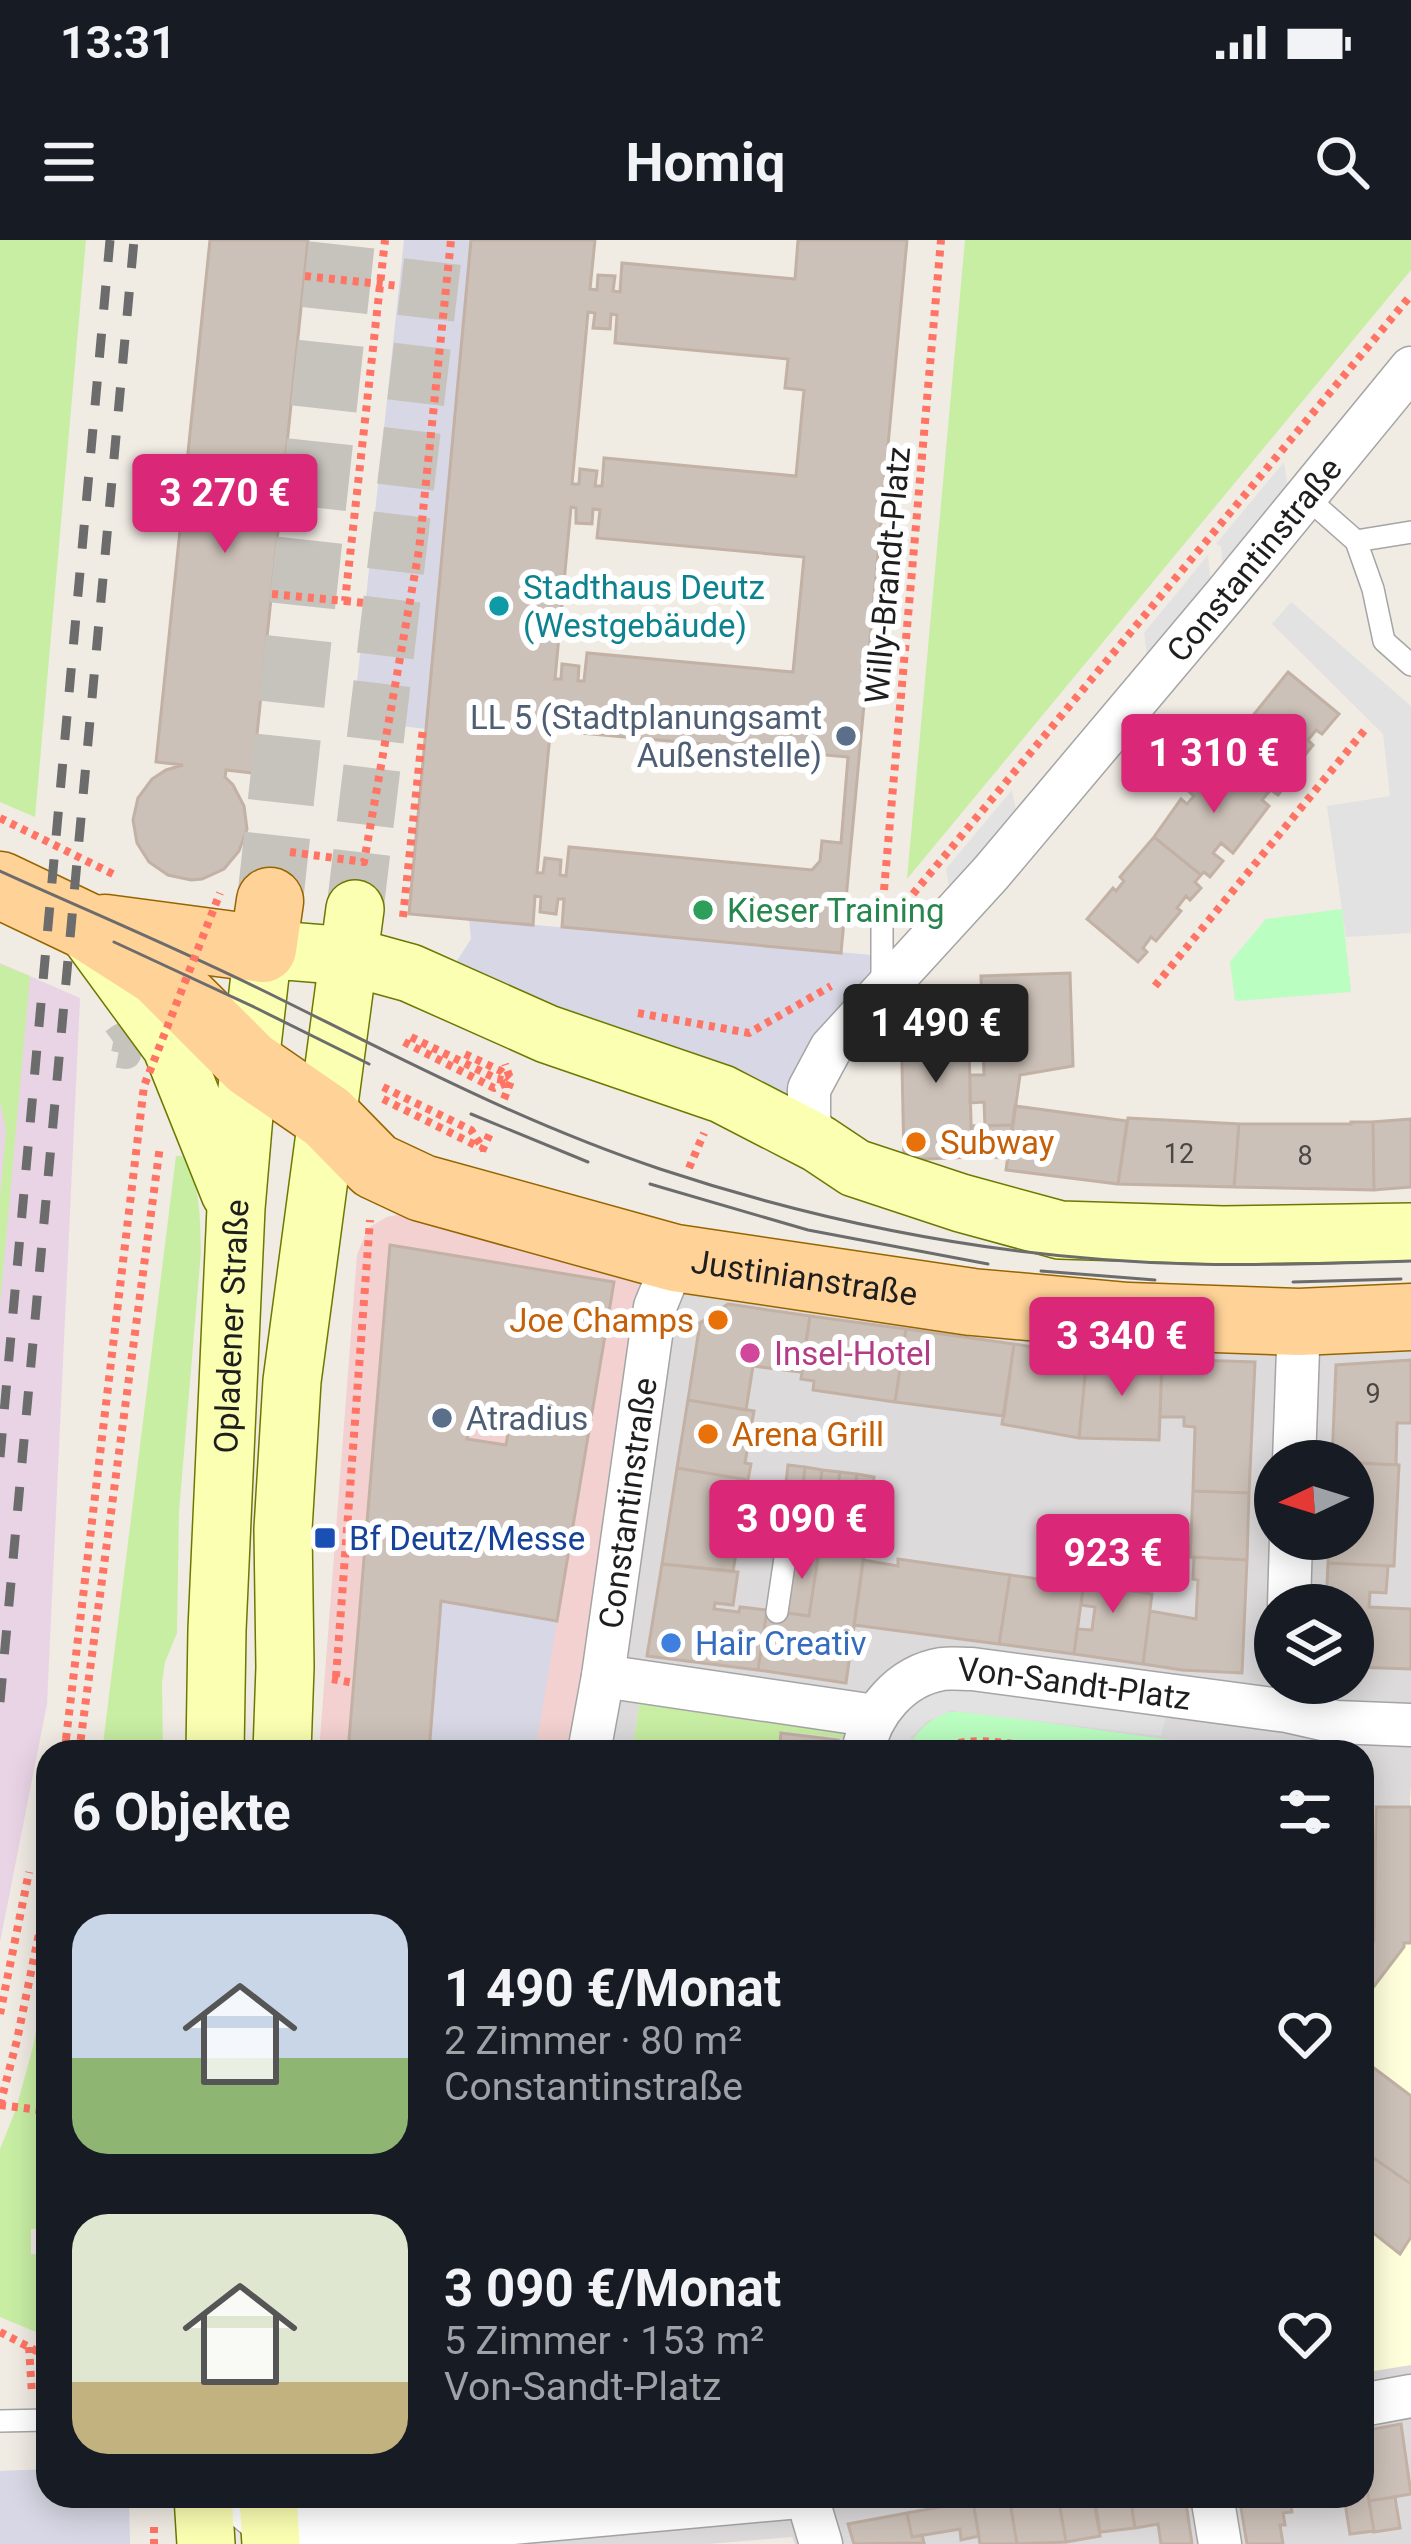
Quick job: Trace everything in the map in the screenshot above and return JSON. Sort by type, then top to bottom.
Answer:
[{"type":"main road","points":[[0,885],[84,925],[172,1046],[236,1208]]},
{"type":"main road","points":[[84,925],[253,894],[369,925],[410,973],[547,1034],[722,1094],[855,1168],[961,1204],[1060,1230],[1223,1235],[1411,1232]]},
{"type":"main road","name":"Opladener Straße","points":[[215,1730],[236,1208],[250,1064],[253,894]]},
{"type":"main road","name":"Justinianstraße","points":[[84,925],[159,973],[250,1064],[364,1101],[375,1166],[422,1188],[675,1258],[972,1302],[1128,1316],[1299,1322],[1411,1317]]},
{"type":"main road","name":"Opladener Straße","points":[[282,1740],[284,1529],[292,1381],[364,1101],[369,925]]},
{"type":"main road","points":[[215,1730],[228,1702],[241,1704],[251,1717],[253,1740]]},
{"type":"main road","points":[[204,2508],[206,2544]]},
{"type":"street","name":"Constantinstraße","points":[[819,1144],[809,1120],[808,1090],[816,1071],[883,975],[991,873],[1411,368]]},
{"type":"street","name":"Constantinstraße","points":[[592,1740],[655,1306],[675,1258]]},
{"type":"street","points":[[1295,1440],[1299,1322]]},
{"type":"street","name":"Von-Sandt-Platz","points":[[603,1676],[765,1686],[869,1734],[903,1684],[939,1669],[1254,1694]]},
{"type":"street","points":[[1292,1704],[1315,1740]]},
{"type":"street","name":"Von-Sandt-Platz","points":[[1301,1704],[1336,1722],[1411,1725]]},
{"type":"street","points":[[1374,2402],[1411,2396]]},
{"type":"street","points":[[262,2516],[447,2529],[677,2508]]},
{"type":"street","points":[[811,2508],[820,2544]]},
{"type":"street","points":[[1214,2508],[1220,2544]]},
{"type":"lane","points":[[1306,497],[1356,541],[1384,641],[1411,665]]},
{"type":"lane","points":[[1356,541],[1409,531]]},
{"type":"lane","points":[[882,915],[883,975]]},
{"type":"lane","points":[[777,1612],[790,1524],[856,1531]]},
{"type":"lane","points":[[0,2421],[36,2420]]},
{"type":"path","points":[[345,601],[385,240]]},
{"type":"path","points":[[66,1740],[143,1086],[253,894],[364,862],[418,550],[451,240]]},
{"type":"path","name":"Willy-Brandt-Platz","points":[[882,915],[941,240]]},
{"type":"path","points":[[305,276],[400,286]]},
{"type":"path","points":[[635,1012],[749,1033],[883,975],[904,905],[1411,295]]},
{"type":"path","points":[[272,594],[365,602]]},
{"type":"path","points":[[1156,986],[1368,726]]},
{"type":"path","points":[[369,925],[423,728]]},
{"type":"path","points":[[408,1040],[494,1088],[511,1081]]},
{"type":"path","points":[[501,1071],[511,1081]]},
{"type":"path","points":[[504,1099],[511,1081]]},
{"type":"path","points":[[364,1101],[471,1130],[484,1150],[490,1131]]},
{"type":"path","points":[[81,1740],[162,1131]]},
{"type":"path","points":[[688,1168],[703,1136]]},
{"type":"path","points":[[334,1698],[369,1239]]},
{"type":"path","points":[[339,1412],[355,1413]]},
{"type":"path","points":[[0,2014],[29,1872]]},
{"type":"path","points":[[36,1948],[0,2105],[36,2109]]},
{"type":"path","points":[[0,2332],[36,2351]]},
{"type":"path","points":[[29,2348],[36,2390]]},
{"type":"shaded area","points":[[404,240],[471,240],[426,729],[353,720]]},
{"type":"shaded area","points":[[1284,462],[1289,498],[1224,578],[1221,546],[1216,544]]},
{"type":"shaded area","points":[[1208,555],[1211,587],[1149,668],[1144,633]]},
{"type":"shaded area","points":[[1291,602],[1411,706],[1411,933],[1346,937],[1327,806],[1390,796],[1383,734],[1272,624]]},
{"type":"shaded area","points":[[1012,790],[1019,824],[952,903],[946,869]]},
{"type":"shaded area","points":[[469,919],[883,956],[796,1123],[453,967],[471,939]]},
{"type":"shaded area","points":[[0,963],[80,998],[47,1704],[40,1740],[36,1740],[0,1942]]},
{"type":"shaded area","points":[[436,1207],[652,1271],[640,1308],[570,1740],[320,1740],[357,1255],[368,1228],[387,1217]]},
{"type":"shaded area","points":[[652,1271],[1411,1341],[1411,2544],[795,2544],[792,2537],[708,2544],[319,2544],[321,2508],[1374,2508],[1374,1740],[779,1740],[780,1731],[850,1739],[640,1701],[634,1740],[570,1740],[640,1308]]},
{"type":"shaded area","points":[[441,1601],[557,1621],[537,1740],[430,1740]]},
{"type":"shaded area","points":[[935,1686],[1169,1706],[1161,1736],[951,1711],[928,1721],[910,1740],[887,1740],[882,1733],[891,1716]]},
{"type":"shaded area","points":[[1411,1784],[1411,2365],[1374,2371],[1374,1806],[1410,1808]]},
{"type":"shaded area","points":[[36,2470],[36,2508],[129,2508],[130,2544],[0,2544],[0,2471]]},
{"type":"green space","points":[[0,240],[86,240],[35,817],[0,802]]},
{"type":"green space","points":[[965,240],[1411,240],[1411,270],[907,879]]},
{"type":"green space","points":[[1342,909],[1351,992],[1235,1001],[1230,962],[1266,919]]},
{"type":"green space","points":[[0,964],[30,976],[0,1304],[0,1198],[6,1130],[0,1101]]},
{"type":"green space","points":[[176,1156],[182,1156],[196,1189],[201,1251],[179,1512],[177,1633],[162,1683],[163,1740],[103,1740]]},
{"type":"green space","points":[[640,1700],[846,1729],[851,1739],[781,1731],[779,1740],[634,1740]]},
{"type":"green space","points":[[948,1712],[969,1712],[1170,1740],[913,1740]]},
{"type":"green space","points":[[36,2032],[36,2229],[31,2229],[31,2254],[36,2254],[36,2332],[0,2317],[0,2149]]},
{"type":"building","points":[[210,240],[308,240],[253,773],[226,770],[225,777],[244,806],[247,829],[239,851],[224,869],[191,880],[168,875],[149,862],[137,843],[133,820],[138,798],[152,779],[183,765],[156,762]]},
{"type":"building","name":"Stadthaus Deutz (Westgebäude)","points":[[471,240],[595,240],[590,289],[597,290],[598,275],[615,276],[613,291],[620,292],[622,263],[795,279],[798,240],[907,240],[841,953],[562,927],[564,899],[558,899],[556,914],[540,912],[541,897],[535,896],[533,925],[409,914]],"holes":[[[588,312],[595,313],[593,328],[610,329],[611,314],[617,315],[615,343],[788,359],[785,388],[804,390],[796,476],[604,458],[602,486],[595,486],[597,471],[580,469],[579,484],[572,484]],[[571,507],[576,508],[576,523],[592,524],[593,509],[600,510],[597,538],[804,557],[793,672],[587,653],[584,681],[578,681],[579,666],[562,664],[561,679],[555,679]],[[553,702],[559,702],[558,717],[575,719],[575,704],[582,704],[579,733],[848,757],[841,843],[822,841],[820,861],[812,870],[569,847],[566,876],[560,875],[561,860],[545,858],[543,873],[537,873]]]},
{"type":"building","points":[[1288,672],[1339,714],[1322,734],[1316,730],[1308,740],[1313,745],[1296,766],[1298,770],[1292,765],[1284,775],[1290,780],[1278,795],[1268,793],[1221,754],[1243,727],[1247,731],[1255,721],[1251,718]]},
{"type":"building","points":[[1221,754],[1268,793],[1262,800],[1269,806],[1233,853],[1221,843],[1213,853],[1223,861],[1210,877],[1201,875],[1154,837],[1181,799],[1187,804],[1194,796],[1187,790]]},
{"type":"building","points":[[1154,837],[1201,875],[1195,882],[1201,888],[1190,900],[1186,896],[1177,908],[1181,911],[1156,941],[1151,937],[1138,962],[1087,919],[1113,888],[1116,891],[1124,881],[1120,877]]},
{"type":"building","points":[[1070,973],[1073,1066],[1020,1075],[1013,1125],[985,1126],[984,1102],[970,1103],[970,1075],[984,1075],[981,976]]},
{"type":"building","points":[[968,1013],[972,1157],[904,1160],[901,1015]]},
{"type":"building","points":[[1015,1106],[1127,1121],[1118,1184],[1006,1170]]},
{"type":"building","points":[[1128,1118],[1239,1124],[1234,1187],[1118,1184]]},
{"type":"building","points":[[1411,1119],[1411,1187],[1374,1190],[1373,1122]]},
{"type":"building","points":[[1373,1122],[1374,1190],[1234,1187],[1239,1124]]},
{"type":"building","points":[[1013,1125],[1008,1159],[972,1154],[971,1126]]},
{"type":"building","points":[[390,1245],[614,1282],[557,1621],[441,1601],[430,1740],[349,1740]],"holes":[[[472,1410],[511,1416],[506,1445],[467,1439]]]},
{"type":"building","name":"Insel-Hotel","points":[[728,1304],[810,1316],[801,1372],[753,1366],[746,1410],[688,1400],[700,1323]]},
{"type":"building","points":[[810,1316],[906,1329],[895,1402],[813,1390],[814,1381],[801,1379]]},
{"type":"building","points":[[906,1329],[1014,1344],[1004,1416],[895,1402]]},
{"type":"building","points":[[1014,1344],[1087,1356],[1079,1438],[1002,1424]]},
{"type":"building","points":[[1087,1356],[1162,1359],[1159,1440],[1079,1438]]},
{"type":"building","points":[[1162,1359],[1255,1362],[1249,1493],[1193,1491],[1195,1427],[1184,1426],[1184,1417],[1160,1417]]},
{"type":"building","points":[[1411,1360],[1411,1423],[1397,1423],[1396,1465],[1374,1464],[1374,1440],[1333,1440],[1336,1365]]},
{"type":"building","points":[[688,1400],[754,1411],[745,1463],[751,1464],[748,1480],[677,1468]]},
{"type":"building","points":[[1374,1464],[1399,1465],[1394,1566],[1328,1563],[1374,1560]]},
{"type":"building","points":[[788,1465],[805,1467],[801,1503],[784,1500]]},
{"type":"building","points":[[805,1467],[822,1470],[818,1505],[801,1503]]},
{"type":"building","points":[[677,1468],[748,1480],[743,1538],[739,1537],[733,1571],[662,1564]]},
{"type":"building","points":[[822,1470],[840,1472],[835,1507],[818,1505]]},
{"type":"building","points":[[840,1472],[857,1474],[852,1509],[835,1507]]},
{"type":"building","points":[[857,1474],[874,1477],[869,1512],[852,1509]]},
{"type":"building","points":[[1193,1491],[1249,1493],[1247,1560],[1190,1557]]},
{"type":"building","points":[[796,1548],[819,1551],[809,1616],[786,1613]]},
{"type":"building","points":[[819,1551],[864,1556],[846,1683],[758,1670],[767,1610],[809,1616]]},
{"type":"building","points":[[1049,1553],[1087,1559],[1074,1654],[999,1644],[1010,1575],[1045,1580]]},
{"type":"building","points":[[1194,1557],[1247,1560],[1242,1673],[1143,1664],[1150,1611],[1196,1619]]},
{"type":"building","points":[[898,1559],[1010,1575],[999,1644],[854,1625],[863,1560],[898,1566]]},
{"type":"building","points":[[1087,1559],[1124,1564],[1121,1589],[1152,1594],[1143,1664],[1074,1654],[1077,1629],[1092,1630],[1095,1607],[1081,1605]]},
{"type":"building","points":[[1328,1563],[1388,1566],[1386,1593],[1374,1592],[1374,1584],[1327,1584]]},
{"type":"building","points":[[662,1564],[738,1572],[733,1605],[715,1603],[714,1609],[767,1610],[758,1670],[647,1656]]},
{"type":"building","points":[[1374,1607],[1411,1609],[1411,1669],[1374,1668]]},
{"type":"building","points":[[781,1733],[838,1740],[780,1740]]},
{"type":"building","points":[[1376,1807],[1411,1807],[1411,1943],[1404,1943],[1374,1986]]},
{"type":"building","points":[[1374,2068],[1411,2096],[1411,2184],[1374,2158]]},
{"type":"building","points":[[1374,2158],[1411,2184],[1411,2237],[1400,2254],[1374,2233]]},
{"type":"building","points":[[1401,2424],[1411,2494],[1374,2500],[1374,2429]]},
{"type":"building","points":[[1395,2497],[1400,2528],[1374,2532],[1370,2508],[1374,2500]]},
{"type":"building","points":[[974,2508],[1011,2508],[1017,2544],[980,2544]]},
{"type":"building","points":[[974,2508],[979,2536],[961,2540],[960,2529],[912,2537],[907,2513]]},
{"type":"building","points":[[1011,2508],[1060,2508],[1066,2542],[1017,2544]]},
{"type":"building","points":[[1060,2508],[1095,2508],[1100,2536],[1066,2542]]},
{"type":"building","points":[[1096,2508],[1132,2508],[1135,2528],[1100,2532]]},
{"type":"building","points":[[1132,2508],[1187,2508],[1192,2544],[1161,2544],[1158,2524],[1135,2528]]},
{"type":"building","points":[[1241,2508],[1291,2508],[1292,2512],[1283,2513],[1285,2525],[1280,2525],[1283,2544],[1247,2544]]},
{"type":"building","points":[[1346,2508],[1370,2508],[1374,2531],[1350,2534]]},
{"type":"building","points":[[907,2513],[912,2537],[922,2535],[924,2543],[854,2544],[848,2524]]},
{"type":"tunnel","points":[[270,901],[342,240]]},
{"type":"tunnel","points":[[355,909],[435,240]]},
{"type":"tunnel","points":[[122,1038],[129,1039],[126,1054],[111,1046],[122,1038]]},
{"type":"tram line","points":[[0,871],[231,975],[508,1109],[608,1151],[725,1189],[857,1223],[1058,1255],[1221,1265],[1411,1261]]},
{"type":"tram line","points":[[114,942],[369,1064]]},
{"type":"tram line","points":[[471,1114],[588,1162]]},
{"type":"tram line","points":[[650,1184],[808,1230],[988,1264]]},
{"type":"tram line","points":[[1041,1271],[1155,1280]]},
{"type":"tram line","points":[[1293,1282],[1401,1279]]},
{"type":"railway","points":[[0,1457],[110,240]]},
{"type":"railway","points":[[0,1702],[134,240]]},
{"type":"place","name":"Stadthaus Deutz (Westgebäude)","points":[[499,606]]},
{"type":"place","name":"LL 5 (Stadtplanungsamt Außenstelle)","points":[[846,736]]},
{"type":"place","name":"Kieser Training","points":[[703,910]]},
{"type":"place","name":"Subway","points":[[916,1142]]},
{"type":"place","name":"Joe Champs","points":[[718,1320]]},
{"type":"place","name":"Insel-Hotel","points":[[750,1353]]},
{"type":"place","name":"Atradius","points":[[442,1418]]},
{"type":"place","name":"Arena Grill","points":[[708,1434]]},
{"type":"place","name":"Bf Deutz/Messe","points":[[325,1538]]},
{"type":"place","name":"Hair Creativ","points":[[671,1643]]}]
